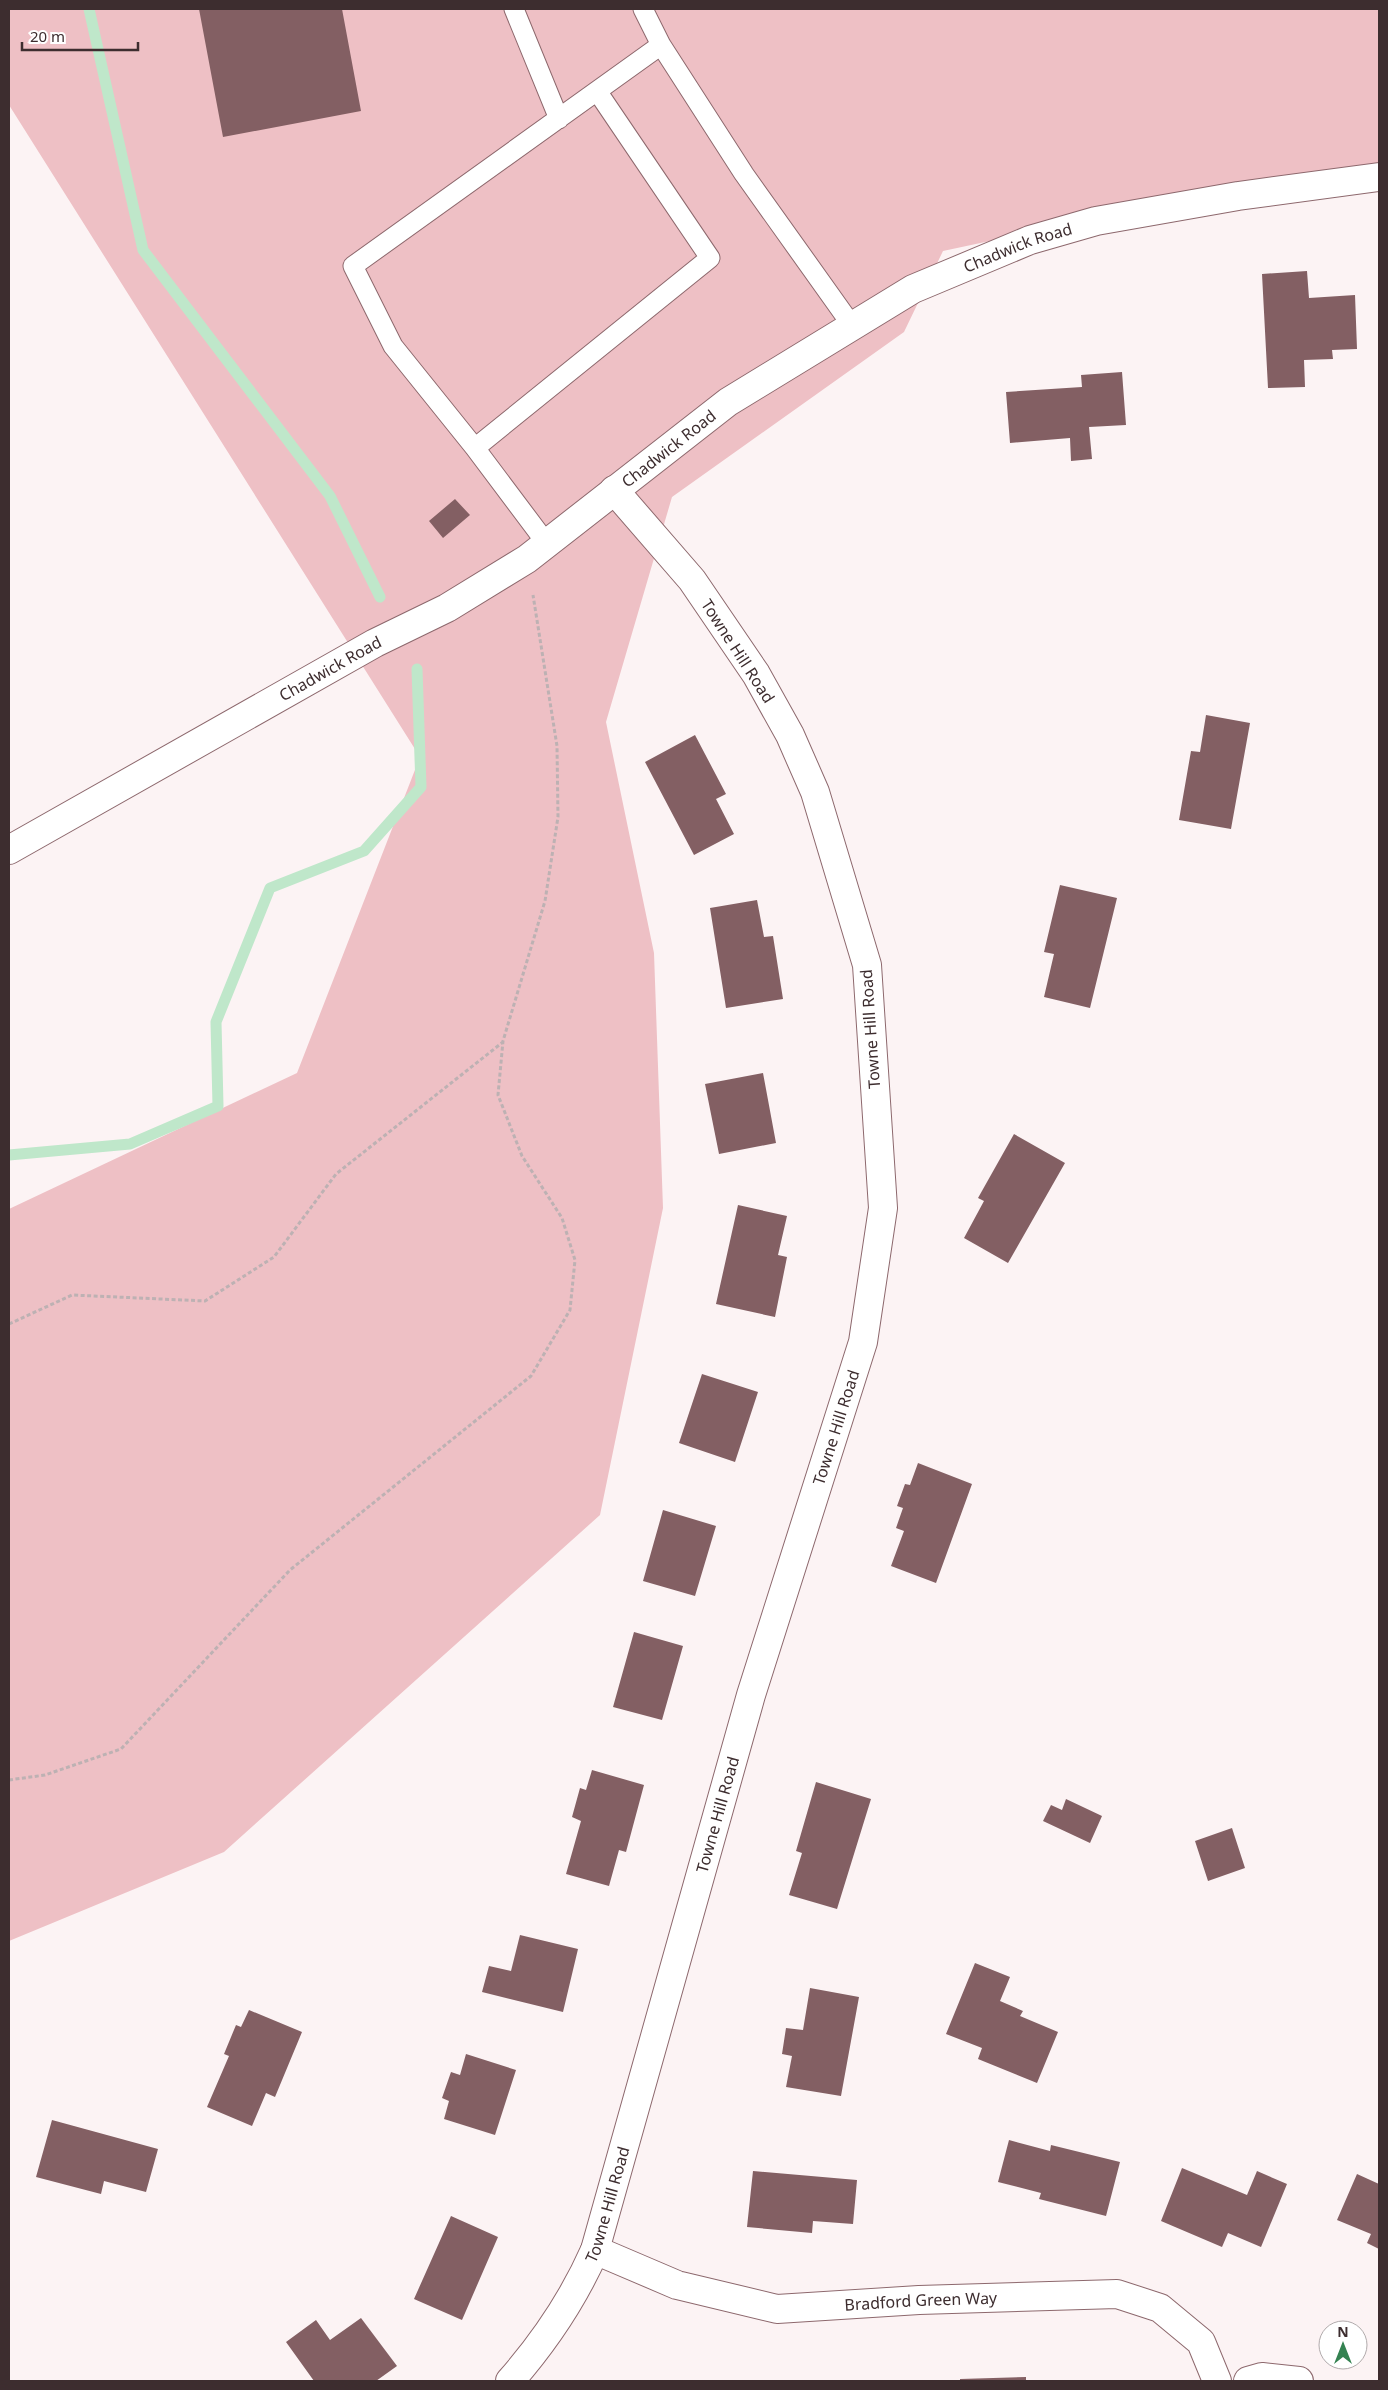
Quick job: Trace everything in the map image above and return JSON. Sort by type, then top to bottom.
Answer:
[{"type":"street","name":"Chadwick Road","points":[[9,850],[375,644],[447,608],[537,552],[728,402],[913,289],[1030,240],[1096,221],[1238,196],[1379,177]]},
{"type":"street","name":"Towne Hill Road","points":[[510,2381],[549,2333],[578,2288],[595,2250],[751,1695],[863,1342],[883,1208],[867,965],[815,792],[790,735],[756,674],[692,580],[614,490]]},
{"type":"street","name":"Bradford Green Way","points":[[595,2250],[677,2285],[777,2309],[919,2300],[1118,2294],[1160,2308],[1201,2342],[1217,2381]]},
{"type":"street","points":[[1248,2381],[1262,2377],[1299,2381]]},
{"type":"lane","points":[[514,9],[559,119]]},
{"type":"lane","points":[[643,9],[662,45],[744,174],[853,327]]},
{"type":"lane","points":[[537,552],[475,448],[393,346],[353,266],[662,45]]},
{"type":"lane","points":[[475,448],[710,258],[597,91]]},
{"type":"path","points":[[9,1780],[45,1775],[121,1750],[290,1570],[531,1376],[570,1310],[575,1260],[562,1218],[522,1156],[498,1094],[503,1042],[545,901],[558,817],[556,746],[537,552]]},
{"type":"path","points":[[9,1324],[72,1295],[206,1301],[274,1257],[336,1174],[503,1042]]},
{"type":"shaded area","points":[[9,9],[1379,9],[1379,165],[1251,185],[943,251],[904,332],[672,497],[606,722],[654,953],[663,1208],[600,1515],[224,1852],[9,1941],[9,1209],[297,1073],[420,757],[9,105]]},
{"type":"building","points":[[199,9],[342,9],[361,111],[223,137]]},
{"type":"building","points":[[1307,271],[1309,298],[1355,295],[1357,349],[1332,350],[1333,359],[1304,360],[1305,387],[1268,388],[1262,274]]},
{"type":"building","points":[[1122,372],[1126,425],[1089,427],[1092,459],[1071,461],[1070,438],[1010,443],[1006,392],[1082,387],[1081,375]]},
{"type":"building","points":[[455,499],[470,515],[443,538],[429,521]]},
{"type":"building","points":[[1206,715],[1250,723],[1231,829],[1179,820],[1191,751],[1200,752]]},
{"type":"building","points":[[695,735],[726,794],[716,799],[734,834],[694,855],[645,762]]},
{"type":"building","points":[[1060,885],[1117,898],[1090,1008],[1044,997],[1054,954],[1044,952]]},
{"type":"building","points":[[757,900],[764,937],[773,936],[783,999],[726,1008],[710,908]]},
{"type":"building","points":[[763,1073],[776,1143],[719,1154],[705,1084]]},
{"type":"building","points":[[1014,1134],[1065,1163],[1008,1263],[964,1238],[984,1201],[978,1198]]},
{"type":"building","points":[[738,1205],[787,1216],[778,1255],[787,1257],[775,1317],[716,1304]]},
{"type":"building","points":[[702,1374],[758,1392],[735,1462],[679,1443]]},
{"type":"building","points":[[918,1463],[972,1484],[936,1583],[891,1566],[904,1531],[896,1528],[903,1508],[897,1506],[905,1484],[910,1485]]},
{"type":"building","points":[[663,1510],[716,1526],[695,1596],[643,1581]]},
{"type":"building","points":[[634,1632],[683,1646],[662,1720],[613,1707]]},
{"type":"building","points":[[592,1770],[644,1785],[626,1852],[619,1850],[609,1886],[566,1874],[581,1821],[572,1817],[580,1788],[586,1790]]},
{"type":"building","points":[[816,1782],[871,1799],[837,1909],[789,1895],[802,1853],[796,1851]]},
{"type":"building","points":[[1066,1799],[1102,1816],[1090,1843],[1043,1821],[1051,1805],[1062,1810]]},
{"type":"building","points":[[1232,1828],[1245,1868],[1208,1881],[1195,1841]]},
{"type":"building","points":[[520,1935],[578,1949],[563,2012],[482,1992],[489,1966],[511,1971]]},
{"type":"building","points":[[975,1963],[1010,1977],[1000,2001],[1023,2011],[1020,2016],[1058,2032],[1037,2083],[978,2059],[982,2048],[946,2034]]},
{"type":"building","points":[[810,1988],[859,1997],[841,2096],[786,2087],[792,2056],[782,2054],[786,2028],[803,2030]]},
{"type":"building","points":[[249,2010],[302,2032],[275,2097],[266,2093],[252,2126],[207,2107],[229,2056],[224,2054],[236,2025],[241,2027]]},
{"type":"building","points":[[466,2054],[516,2070],[495,2135],[444,2119],[449,2101],[442,2098],[451,2072],[460,2075]]},
{"type":"building","points":[[52,2120],[158,2149],[146,2192],[104,2181],[101,2194],[36,2177]]},
{"type":"building","points":[[1009,2140],[1050,2151],[1051,2145],[1120,2162],[1106,2216],[1039,2199],[1041,2193],[998,2182]]},
{"type":"building","points":[[1182,2168],[1247,2195],[1257,2171],[1287,2184],[1261,2247],[1228,2233],[1222,2247],[1161,2221]]},
{"type":"building","points":[[753,2171],[857,2180],[853,2224],[813,2221],[812,2233],[747,2227]]},
{"type":"building","points":[[1357,2174],[1379,2184],[1379,2249],[1367,2243],[1371,2234],[1337,2220]]},
{"type":"building","points":[[451,2216],[498,2237],[462,2320],[414,2299]]},
{"type":"building","points":[[361,2318],[397,2366],[376,2381],[314,2381],[286,2342],[316,2320],[330,2340]]},
{"type":"building","points":[[1026,2377],[1026,2381],[960,2381],[960,2379]]},
{"type":"waterway","points":[[89,9],[143,250],[330,496],[380,597]]},
{"type":"waterway","points":[[9,1155],[130,1144],[218,1106],[216,1022],[270,888],[364,851],[421,787],[417,669]]}]
